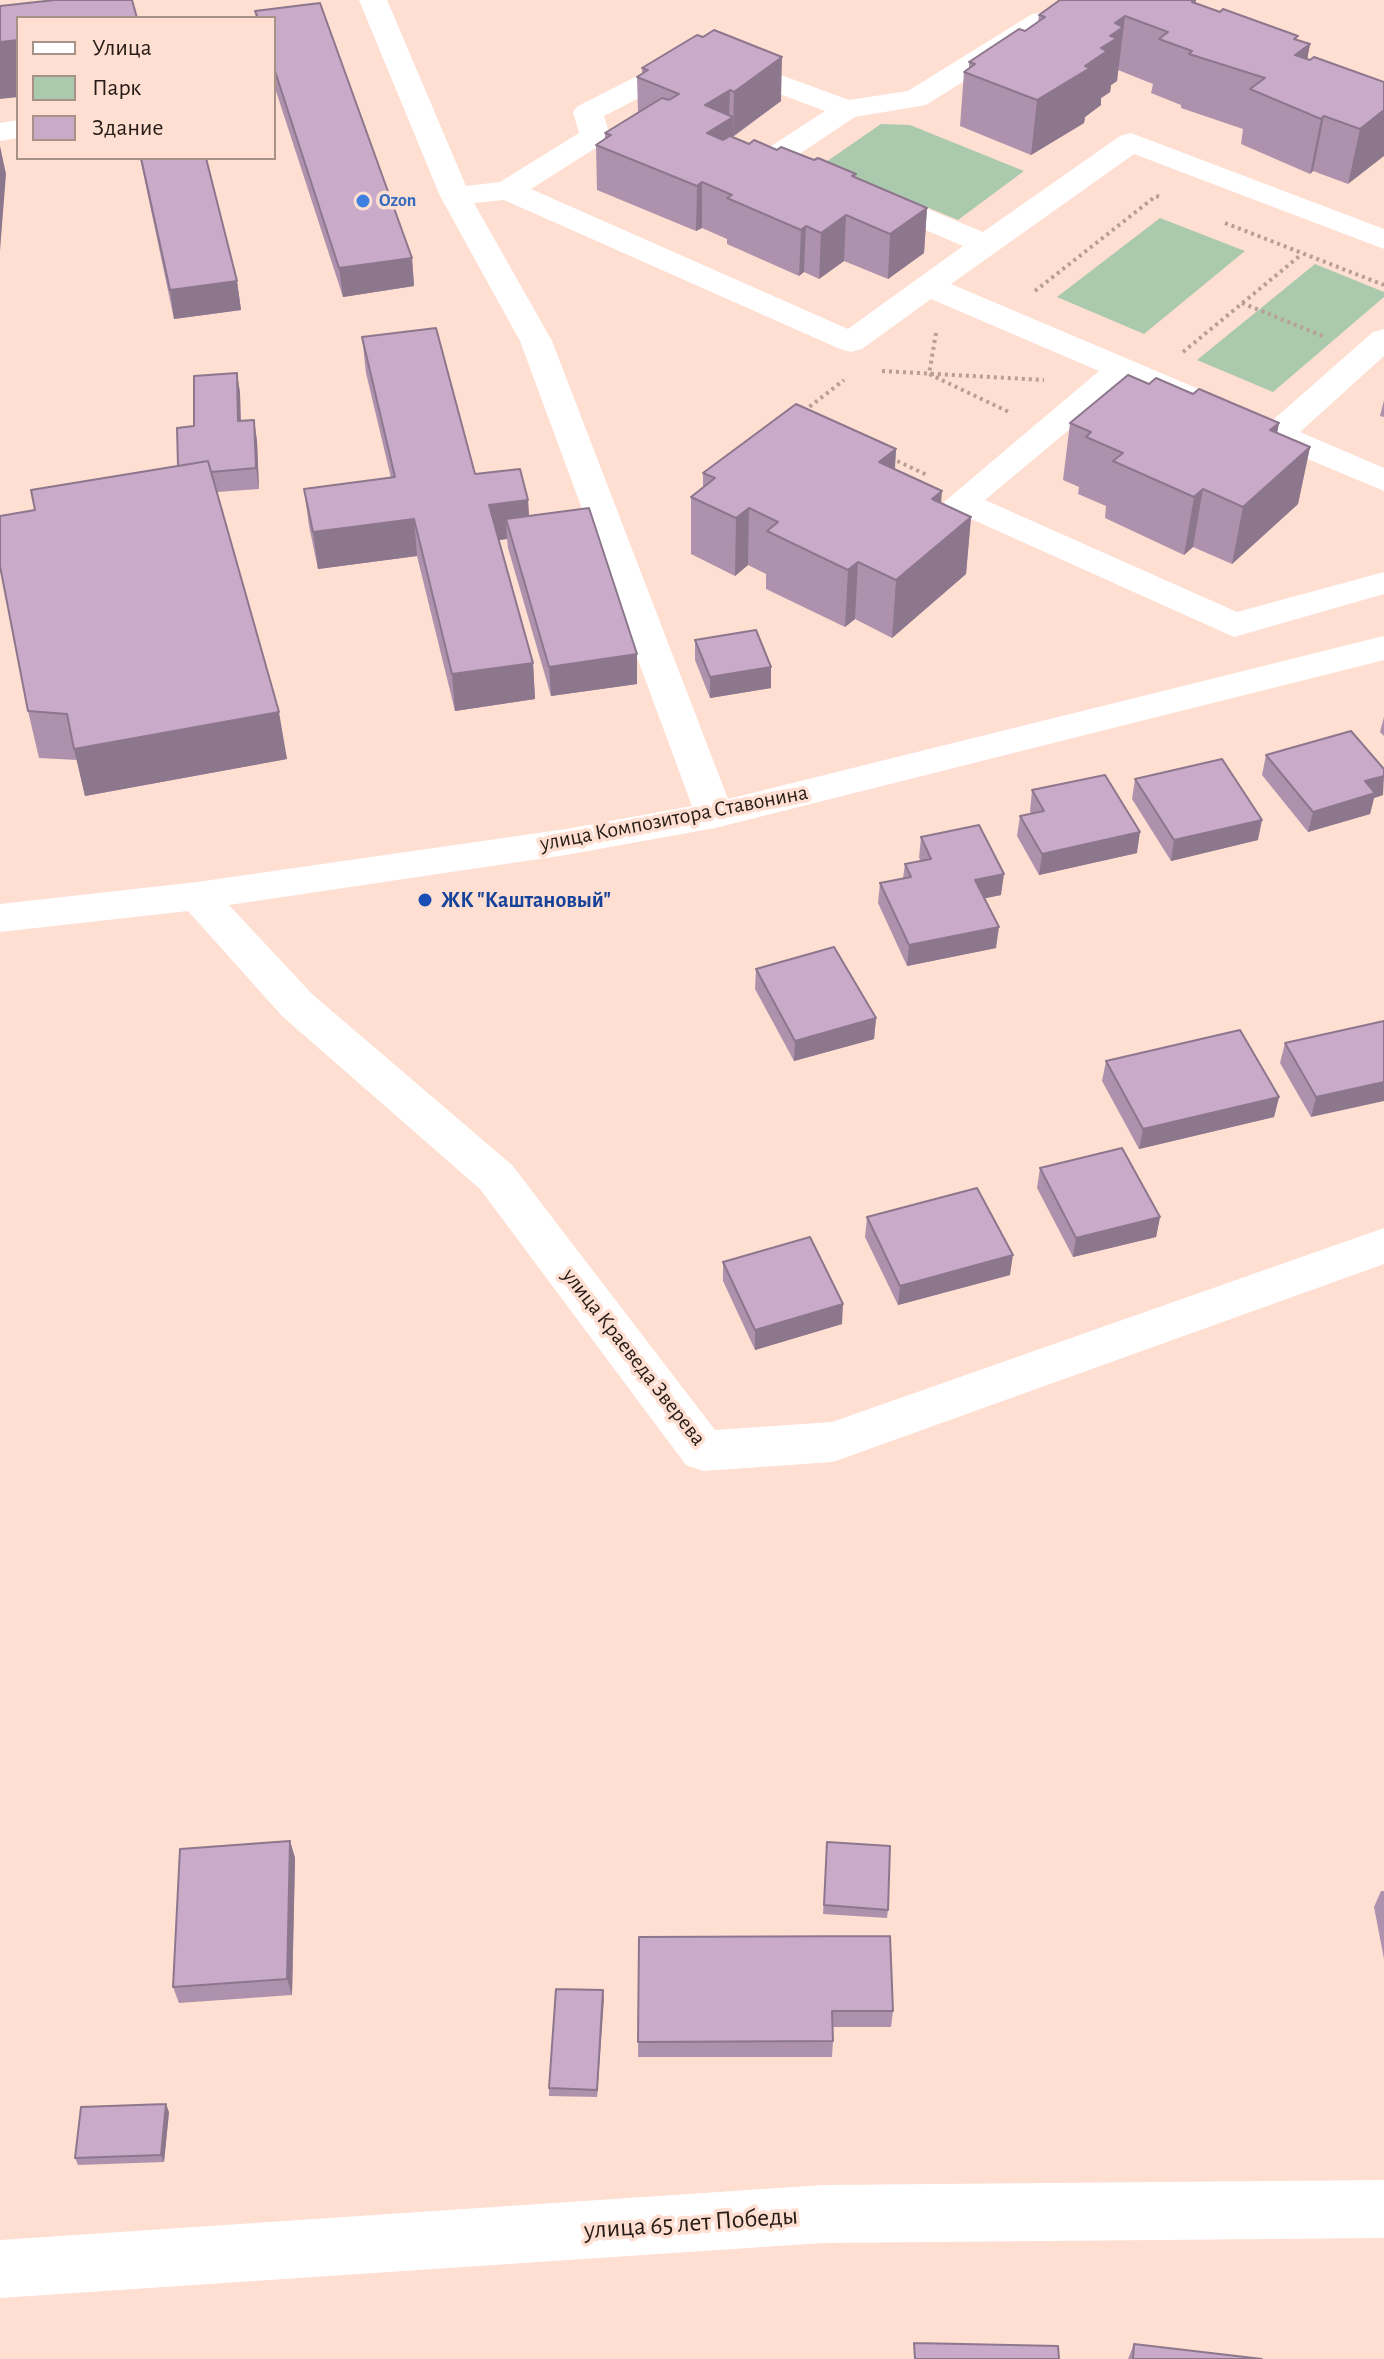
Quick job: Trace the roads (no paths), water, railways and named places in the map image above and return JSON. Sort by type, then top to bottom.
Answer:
[{"type":"street","points":[[373,0],[455,196],[536,341],[715,815]]},
{"type":"street","points":[[986,244],[776,156],[847,109],[916,99],[1042,20],[1116,10]]},
{"type":"street","points":[[455,196],[508,190],[595,136],[588,112],[673,69],[724,63],[847,109]]},
{"type":"street","points":[[508,190],[851,342],[935,289],[986,244],[1131,142],[1384,240]]},
{"type":"street","points":[[935,289],[1113,377],[1254,424],[1384,481]]},
{"type":"street","points":[[1254,424],[1384,339]]},
{"type":"street","points":[[1113,377],[961,502],[1234,625],[1384,583]]},
{"type":"street","name":"улица Композитора Ставонина","points":[[0,918],[197,896],[566,842],[715,815],[1384,648]]},
{"type":"street","name":"улица Краеведа Зверева","points":[[197,896],[297,1005],[496,1177],[703,1451],[833,1442],[1384,1246]]},
{"type":"street","name":"улица 65 лет Победы","points":[[0,2269],[823,2214],[1384,2209]]},
{"type":"place","name":"Ozon","points":[[363,201]]},
{"type":"place","name":"ЖК \"Каштановый\"","points":[[425,900]]}]
